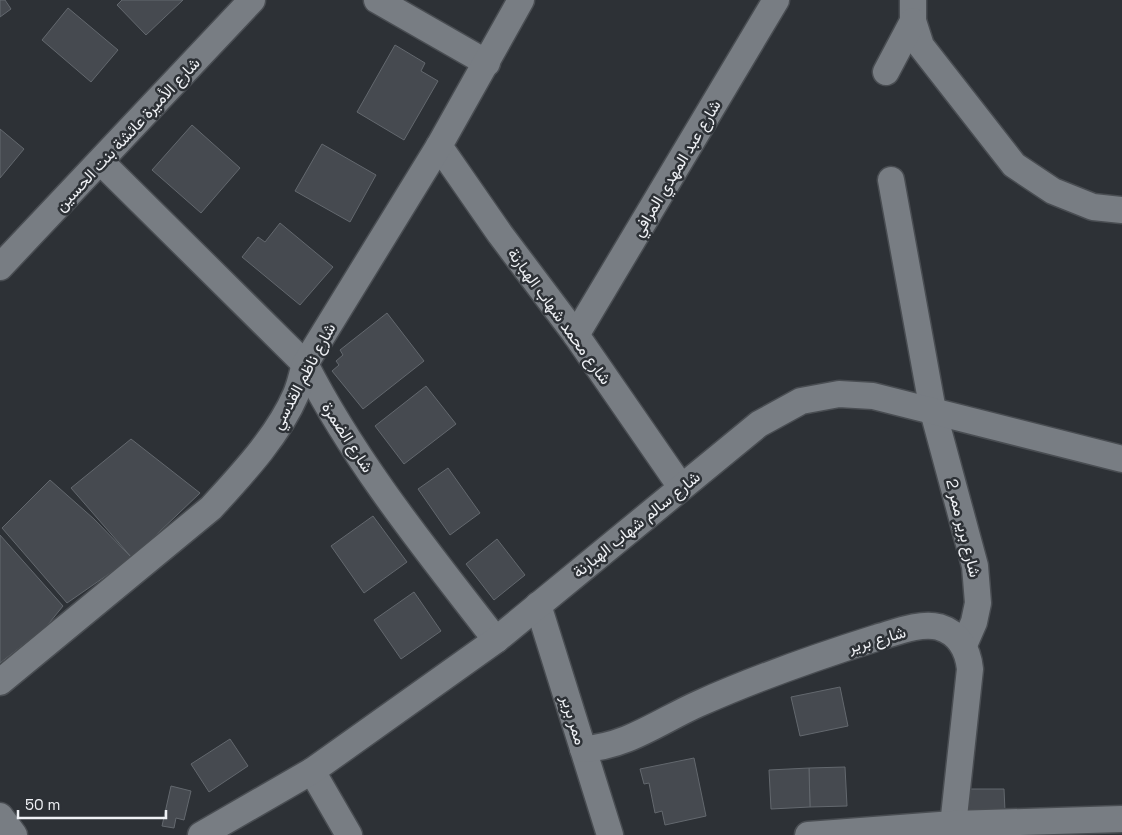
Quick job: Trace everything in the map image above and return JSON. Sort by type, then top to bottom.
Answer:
[{"type":"street","name":"شارع الأميرة عائشة بنت الحسين","points":[[0,267],[252,0]]},
{"type":"street","points":[[377,0],[487,63]]},
{"type":"street","name":"شارع ناظم القدسي","points":[[0,682],[211,508],[240,476],[276,428],[296,394],[305,364],[439,146],[521,0]]},
{"type":"street","name":"شارع عبد المهدي المرافي","points":[[576,335],[776,0]]},
{"type":"street","points":[[886,72],[913,10]]},
{"type":"street","points":[[913,10],[921,46],[1014,165],[1053,191],[1093,207],[1122,210]]},
{"type":"street","name":"شارع محمد شهاب الهبارنة","points":[[439,146],[500,234],[576,335],[681,487]]},
{"type":"street","name":"شارع الضمرة","points":[[101,162],[305,364],[327,407],[399,514],[496,640]]},
{"type":"street","name":"شارع برير ممر 2","points":[[891,180],[933,411],[975,566],[978,603],[974,622],[964,645]]},
{"type":"street","name":"شارع سالم شهاب الهبارنة","points":[[201,835],[312,771],[496,640],[759,424],[801,401],[839,394],[873,396],[1122,459]]},
{"type":"street","name":"ممر برير","points":[[538,605],[610,835]]},
{"type":"street","name":"شارع برير","points":[[583,749],[602,748],[621,743],[737,687],[889,634],[922,626],[938,627],[953,634],[964,645]]},
{"type":"street","points":[[952,830],[970,669],[969,657],[964,645]]},
{"type":"street","points":[[598,794],[608,767],[621,743]]},
{"type":"street","points":[[312,771],[349,835]]},
{"type":"street","points":[[0,816],[14,835]]},
{"type":"street","points":[[808,835],[952,830],[1122,819]]},
{"type":"building","points":[[0,0],[5,0],[11,9],[0,17]]},
{"type":"building","points":[[122,0],[183,0],[146,35],[117,5]]},
{"type":"building","points":[[68,8],[118,50],[91,82],[42,40]]},
{"type":"building","points":[[395,45],[425,63],[421,71],[438,81],[404,140],[357,112]]},
{"type":"building","points":[[192,125],[240,168],[201,213],[152,170]]},
{"type":"building","points":[[0,129],[24,149],[0,178]]},
{"type":"building","points":[[322,144],[376,175],[350,222],[295,191]]},
{"type":"building","points":[[280,223],[333,267],[300,305],[242,257],[258,237],[265,242]]},
{"type":"building","points":[[387,313],[424,361],[363,409],[332,371],[339,365],[336,361],[343,355],[340,350]]},
{"type":"building","points":[[426,386],[456,424],[404,464],[375,426]]},
{"type":"building","points":[[131,439],[200,493],[132,558],[71,488]]},
{"type":"building","points":[[448,468],[480,513],[450,535],[418,489]]},
{"type":"building","points":[[50,480],[94,519],[132,558],[67,603],[2,528]]},
{"type":"building","points":[[373,516],[407,562],[364,593],[331,546]]},
{"type":"building","points":[[0,535],[63,606],[46,627],[0,663]]},
{"type":"building","points":[[497,539],[525,575],[494,600],[466,564]]},
{"type":"building","points":[[414,592],[441,631],[401,659],[374,620]]},
{"type":"building","points":[[840,687],[848,726],[800,736],[791,697]]},
{"type":"building","points":[[230,739],[248,766],[209,792],[191,764]]},
{"type":"building","points":[[694,758],[706,816],[665,825],[662,811],[655,813],[649,783],[644,784],[640,769]]},
{"type":"building","points":[[845,767],[847,806],[810,807],[809,768]]},
{"type":"building","points":[[809,768],[810,807],[771,809],[769,770]]},
{"type":"building","points":[[171,786],[191,791],[184,820],[176,818],[174,828],[162,826]]},
{"type":"building","points":[[966,789],[1004,789],[1005,811],[967,812]]}]
